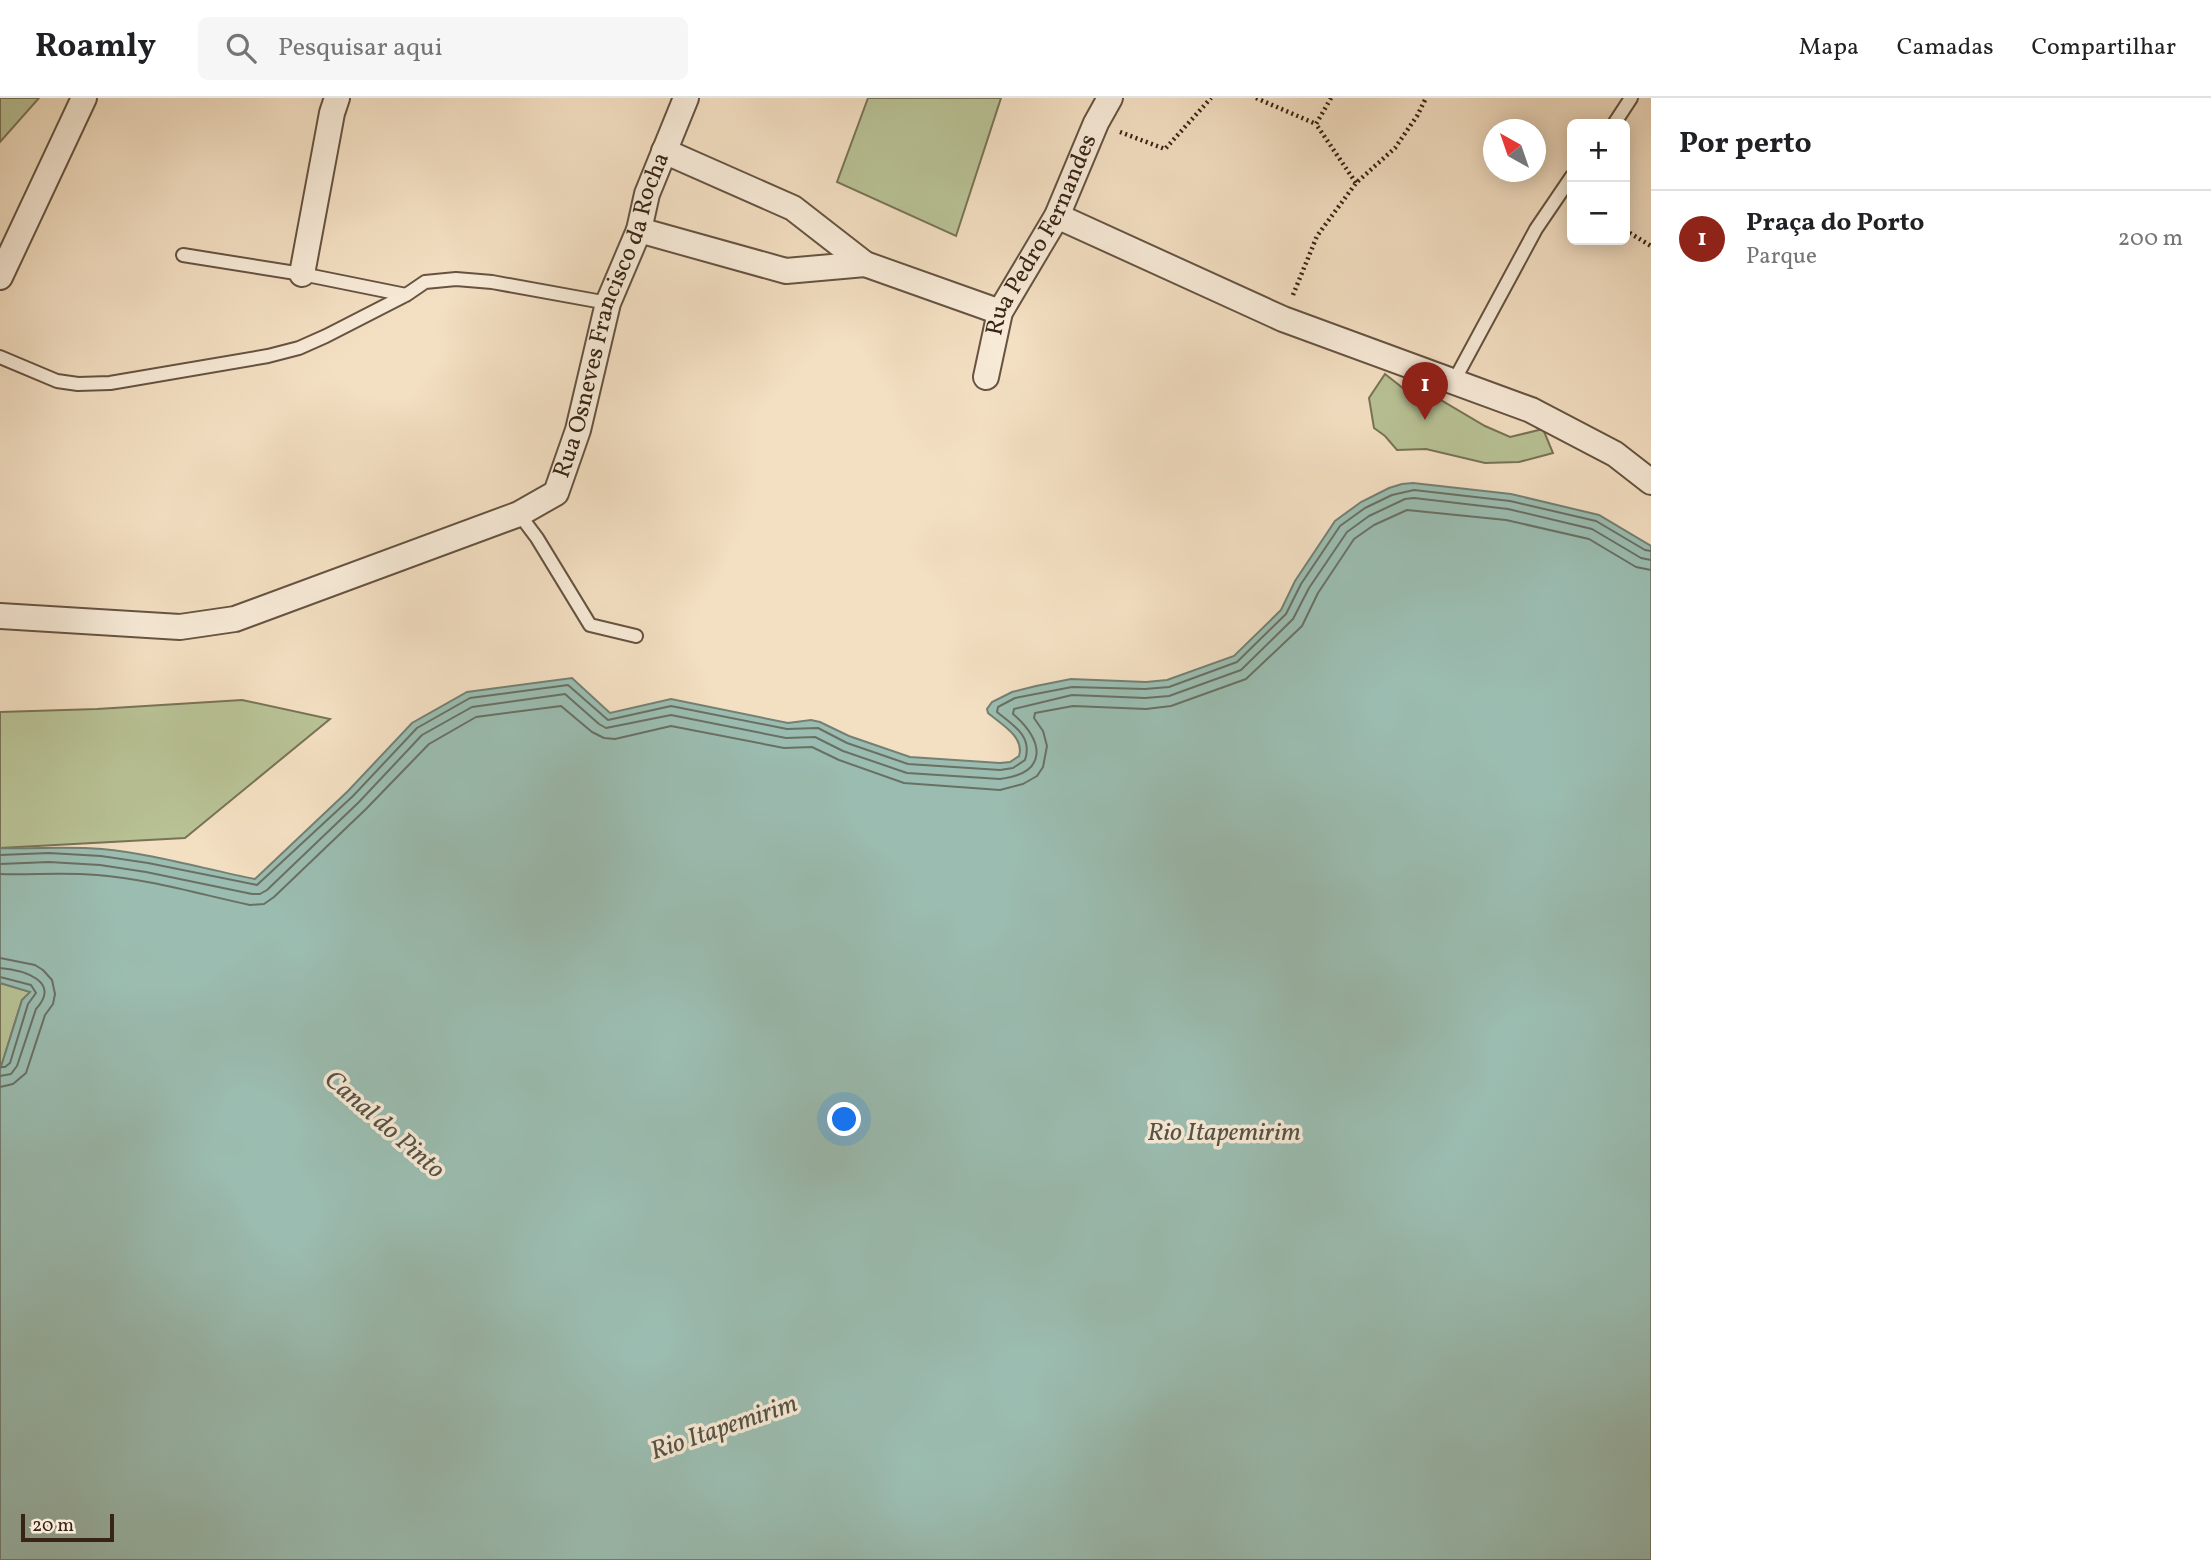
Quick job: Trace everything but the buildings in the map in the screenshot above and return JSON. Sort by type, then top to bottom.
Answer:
[{"type":"street","points":[[0,277],[84,98]]},
{"type":"street","points":[[302,274],[337,98]]},
{"type":"street","name":"Rua Osneves Francisco da Rocha","points":[[0,616],[180,627],[234,619],[519,514],[556,493],[578,430],[608,303],[639,230],[647,194],[686,98]]},
{"type":"street","name":"Rua Pedro Fernandes","points":[[986,377],[1000,312],[1058,216],[1096,123],[1110,98]]},
{"type":"street","points":[[664,150],[793,208],[866,264],[1000,312]]},
{"type":"street","points":[[1058,216],[1283,319],[1531,410],[1615,454],[1651,482]]},
{"type":"street","points":[[639,230],[786,271],[866,264]]},
{"type":"lane","points":[[1617,119],[1631,98]]},
{"type":"lane","points":[[1454,381],[1536,229],[1568,182]]},
{"type":"lane","points":[[183,255],[302,274],[406,295]]},
{"type":"lane","points":[[0,358],[57,381],[78,384],[110,383],[268,356],[299,348],[406,295],[425,282],[456,279],[492,282],[608,303]]},
{"type":"lane","points":[[519,514],[537,538],[590,625],[636,636]]},
{"type":"path","points":[[1096,123],[1165,149],[1211,98]]},
{"type":"path","points":[[1255,98],[1316,124],[1356,183]]},
{"type":"path","points":[[1316,124],[1331,98]]},
{"type":"path","points":[[1283,319],[1317,236],[1356,183],[1395,148],[1426,98]]},
{"type":"path","points":[[1630,233],[1651,246]]},
{"type":"green space","points":[[0,98],[39,98],[0,142]]},
{"type":"green space","points":[[868,98],[1001,98],[956,236],[837,182]]},
{"type":"green space","points":[[1385,374],[1413,396],[1424,395],[1439,399],[1510,437],[1543,429],[1553,453],[1519,462],[1485,463],[1426,449],[1397,450],[1374,428],[1369,398]]},
{"type":"green space","points":[[242,700],[330,719],[185,838],[0,848],[0,712]]},
{"type":"green space","points":[[0,983],[31,992],[22,1000],[0,1070]]},
{"type":"water","name":"Rio Itapemirim","points":[[1413,483],[1511,494],[1599,515],[1651,546],[1651,1560],[0,1560],[0,1070],[22,1000],[30,992],[0,983],[0,848],[121,851],[255,879],[348,791],[412,723],[467,692],[572,678],[610,713],[671,699],[788,723],[811,720],[820,722],[849,736],[910,757],[1010,762],[1019,756],[1019,743],[1011,732],[988,713],[987,709],[992,702],[1012,692],[1071,679],[1146,682],[1167,680],[1234,656],[1281,610],[1295,581],[1335,521],[1361,502],[1389,488]]},
{"type":"place","name":"Praça do Porto","points":[[1425,420]]},
{"type":"water label","name":"Canal do Pinto","points":[[384,1125]]}]
